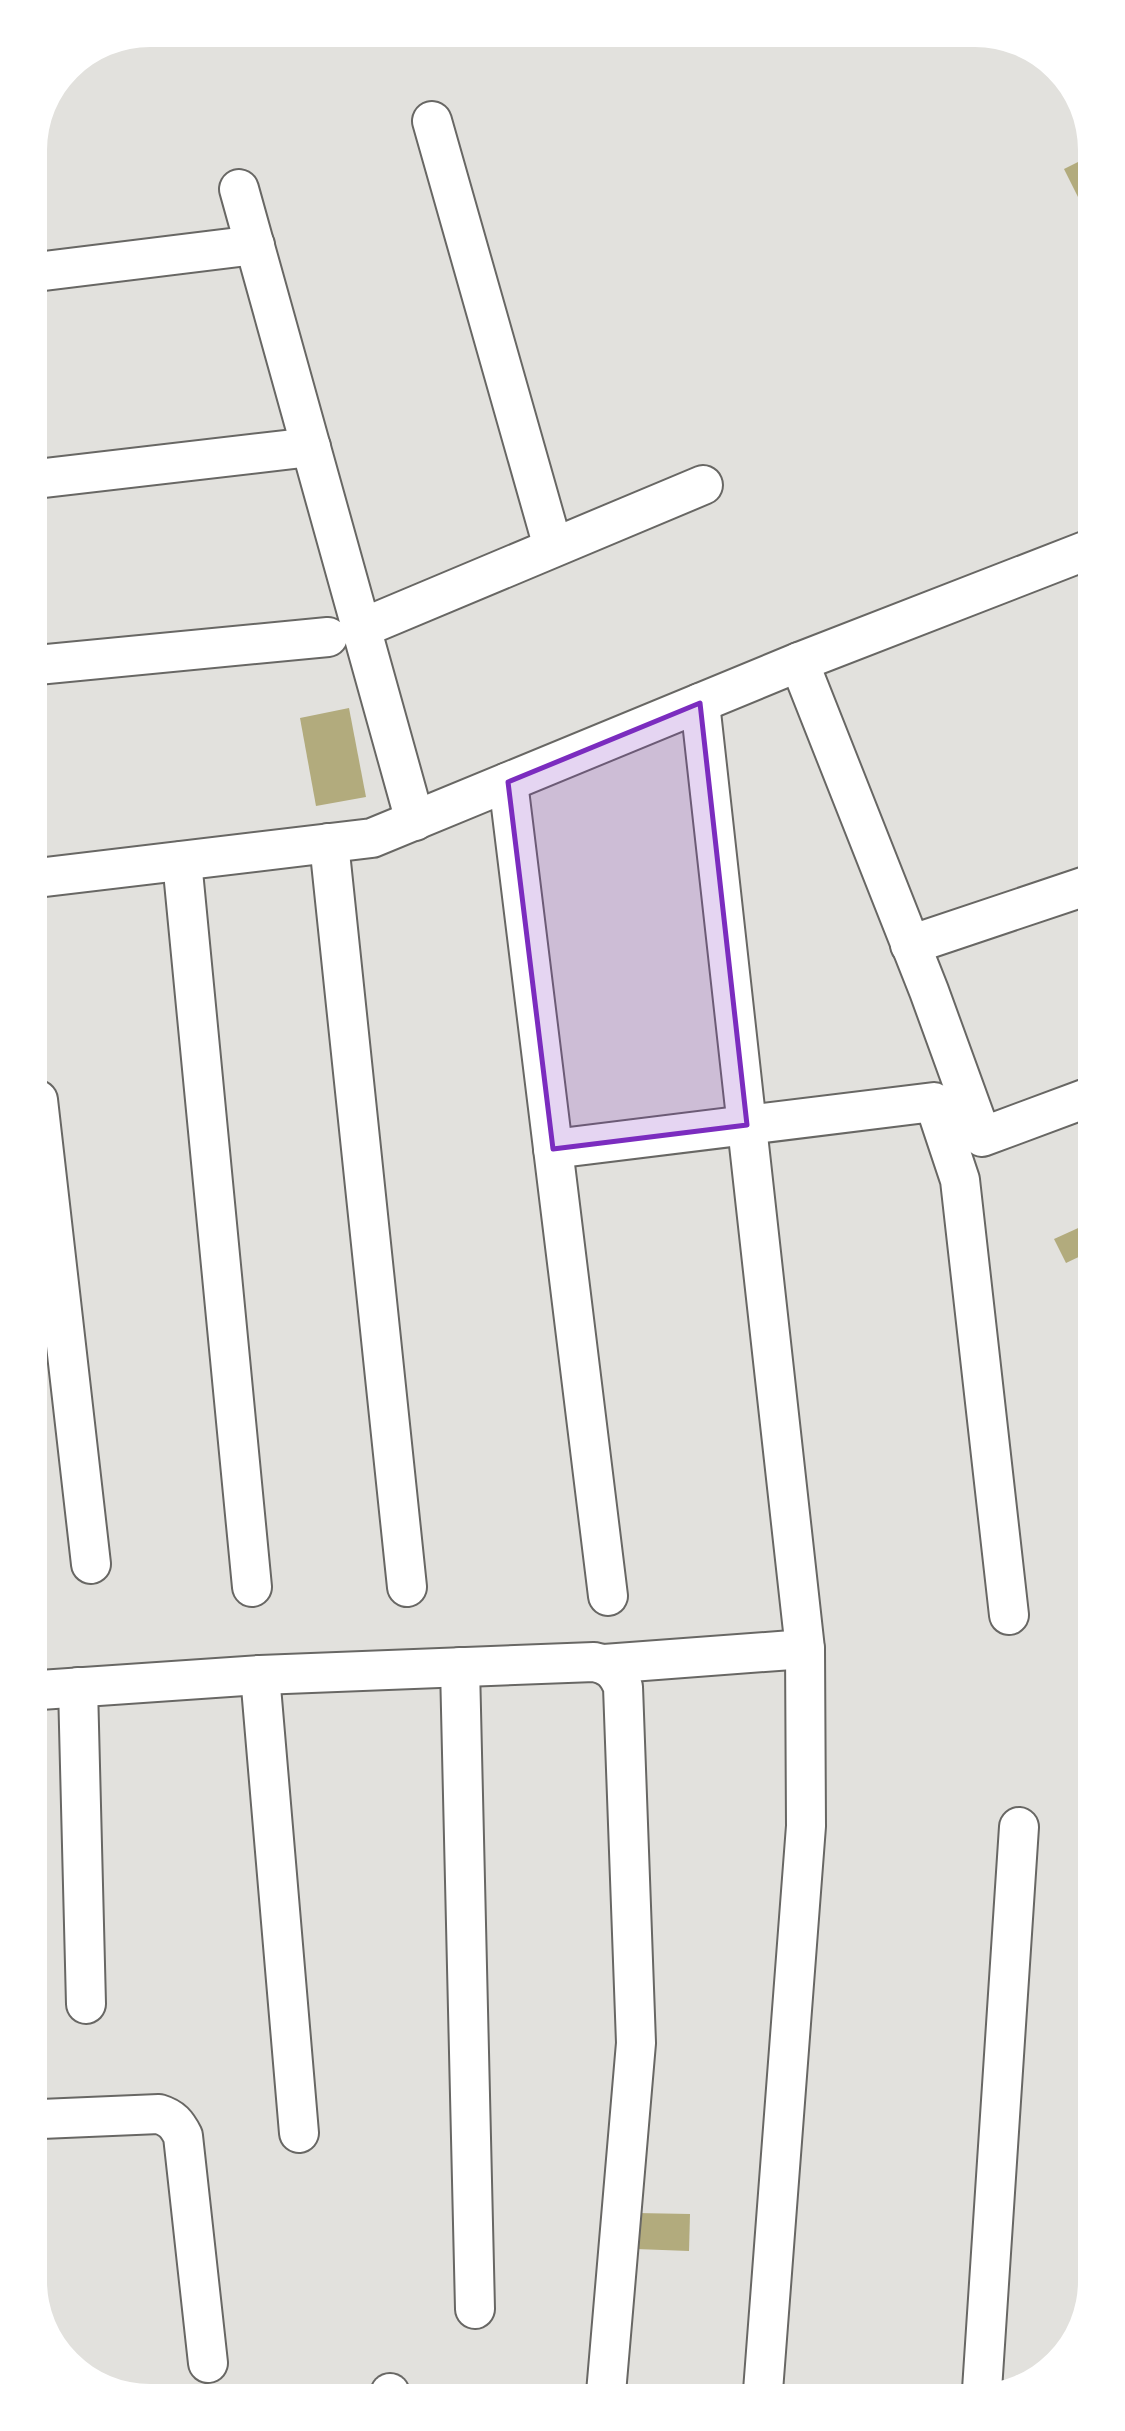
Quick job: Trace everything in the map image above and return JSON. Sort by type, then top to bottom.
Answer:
[{"type":"street","points":[[432,121],[553,547]]},
{"type":"street","points":[[239,189],[311,447],[345,633],[415,821]]},
{"type":"street","points":[[47,271],[255,245]]},
{"type":"street","points":[[47,478],[311,447]]},
{"type":"street","points":[[47,664],[345,633],[703,485]]},
{"type":"street","points":[[47,877],[372,838],[799,662],[1078,554]]},
{"type":"street","points":[[799,662],[982,1137],[1078,1101]]},
{"type":"street","points":[[701,704],[804,1649],[806,1826],[764,2384]]},
{"type":"street","points":[[508,782],[608,1596]]},
{"type":"street","points":[[330,843],[407,1587]]},
{"type":"street","points":[[182,861],[252,1587]]},
{"type":"street","points":[[910,945],[1078,889]]},
{"type":"street","points":[[553,1149],[934,1102],[960,1180],[1009,1615]]},
{"type":"street","points":[[47,1179],[91,1564]]},
{"type":"street","points":[[47,1689],[260,1675],[594,1662],[604,1664],[804,1649]]},
{"type":"street","points":[[604,1664],[619,1677],[623,1687],[636,2043],[607,2384]]},
{"type":"street","points":[[460,1667],[475,2309]]},
{"type":"street","points":[[260,1675],[299,2133]]},
{"type":"street","points":[[78,1687],[86,2004]]},
{"type":"street","points":[[982,2383],[1020,1827]]},
{"type":"street","points":[[47,2119],[159,2114],[169,2117],[178,2126],[183,2136],[208,2363]]},
{"type":"highlighted area","points":[[700,703],[747,1125],[553,1149],[508,782]]},
{"type":"building","points":[[1078,162],[1078,197],[1064,169]]},
{"type":"building","points":[[349,708],[366,797],[316,806],[300,718]]},
{"type":"building","points":[[1078,1228],[1078,1257],[1066,1263],[1054,1239]]},
{"type":"building","points":[[637,2213],[690,2214],[689,2251],[636,2249]]}]
